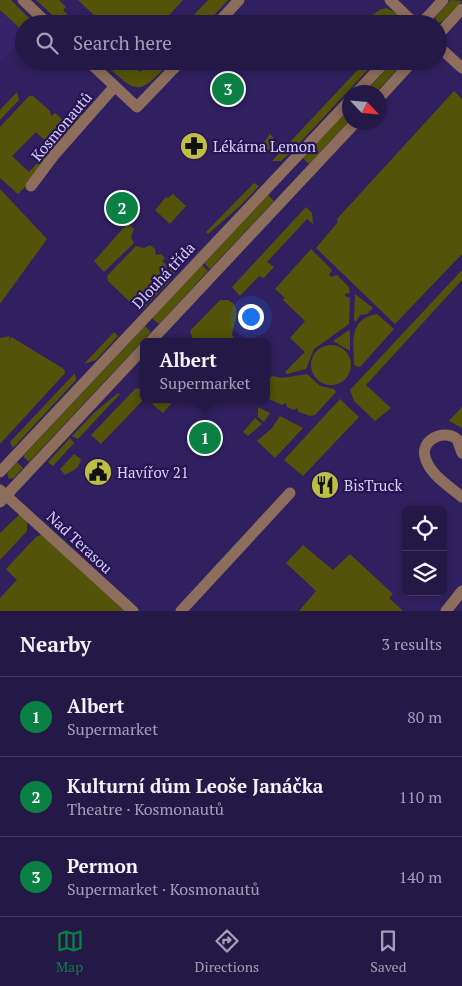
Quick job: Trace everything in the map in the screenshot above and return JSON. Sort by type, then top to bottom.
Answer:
[{"type":"street","points":[[23,0],[39,15]]},
{"type":"street","points":[[225,15],[239,0]]},
{"type":"street","points":[[390,0],[406,15]]},
{"type":"street","points":[[429,15],[443,0]]},
{"type":"street","points":[[447,26],[462,10]]},
{"type":"street","points":[[447,54],[462,68]]},
{"type":"street","points":[[98,70],[137,107],[172,70]]},
{"type":"street","points":[[364,85],[378,70]]},
{"type":"street","points":[[387,89],[405,70]]},
{"type":"street","name":"Kosmonautů","points":[[31,186],[55,154],[115,86]]},
{"type":"street","name":"Dlouhá třída","points":[[0,472],[342,109]]},
{"type":"street","points":[[154,338],[349,130]]},
{"type":"street","points":[[2,496],[140,352]]},
{"type":"street","points":[[462,452],[458,439],[445,433],[438,435],[428,443],[424,457],[431,471],[462,497]]},
{"type":"street","points":[[181,611],[290,493]]},
{"type":"street","name":"Nad Terasou","points":[[2,496],[133,611]]},
{"type":"street","points":[[446,611],[462,591]]},
{"type":"shaded area","points":[[0,0],[11,0],[26,15],[15,15],[15,24],[0,10]]},
{"type":"shaded area","points":[[36,0],[59,0],[66,7],[63,10],[68,15],[52,15]]},
{"type":"shaded area","points":[[78,0],[183,0],[169,15],[94,15]]},
{"type":"shaded area","points":[[208,0],[228,0],[214,15],[194,15]]},
{"type":"shaded area","points":[[451,0],[462,1],[447,17],[447,15],[437,15]]},
{"type":"shaded area","points":[[387,8],[398,14],[373,15],[379,10]]},
{"type":"shaded area","points":[[0,10],[15,24],[15,48],[0,62]]},
{"type":"shaded area","points":[[112,70],[138,70],[140,72],[142,70],[163,70],[143,86],[130,85]]},
{"type":"shaded area","points":[[358,70],[368,70],[354,85],[343,85]]},
{"type":"shaded area","points":[[386,70],[397,70],[383,85],[372,85]]},
{"type":"shaded area","points":[[342,87],[342,97],[294,149],[289,143]]},
{"type":"shaded area","points":[[454,91],[462,99],[462,254],[395,324],[316,248],[338,222],[337,219]]},
{"type":"shaded area","points":[[17,92],[19,100],[0,120],[0,110]]},
{"type":"shaded area","points":[[29,96],[33,96],[50,111],[51,116],[55,113],[65,122],[77,110],[83,116],[55,147],[50,144],[55,138],[51,133],[53,138],[48,143],[36,132],[12,156],[29,172],[44,156],[49,156],[29,183],[18,194],[0,178],[0,127]]},
{"type":"shaded area","points":[[342,116],[342,129],[309,164],[303,158]]},
{"type":"shaded area","points":[[270,134],[277,142],[265,155],[263,144]]},
{"type":"shaded area","points":[[284,148],[290,153],[281,161],[272,161]]},
{"type":"shaded area","points":[[254,183],[259,186],[240,206],[208,234],[206,232]]},
{"type":"shaded area","points":[[0,189],[47,239],[0,304]]},
{"type":"shaded area","points":[[173,194],[186,206],[170,224],[155,210],[166,197],[168,198]]},
{"type":"shaded area","points":[[268,195],[274,201],[210,269],[204,263]]},
{"type":"shaded area","points":[[306,207],[312,213],[313,224],[307,219],[267,262],[274,267],[264,278],[259,276],[240,296],[232,287]]},
{"type":"shaded area","points":[[128,223],[134,229],[131,237],[134,243],[104,272],[94,261]]},
{"type":"shaded area","points":[[150,245],[155,249],[156,255],[161,254],[165,258],[162,261],[167,266],[132,304],[108,281],[107,276],[136,246],[144,248]]},
{"type":"shaded area","points":[[311,249],[332,270],[329,275],[331,277],[337,275],[349,287],[350,293],[345,294],[345,296],[350,298],[349,324],[314,349],[306,369],[287,374],[285,372],[305,352],[290,338],[305,321],[283,300],[285,298],[275,289]]},
{"type":"shaded area","points":[[179,261],[181,262],[168,283],[143,309],[140,304]]},
{"type":"shaded area","points":[[202,265],[208,271],[159,324],[152,318]]},
{"type":"shaded area","points":[[462,270],[462,280],[366,385],[391,408],[375,421],[354,401],[350,390]]},
{"type":"shaded area","points":[[355,294],[373,308],[367,314],[360,315],[356,322],[354,320]]},
{"type":"shaded area","points":[[220,300],[228,300],[233,303],[236,311],[232,335],[234,338],[193,338],[190,331]]},
{"type":"shaded area","points":[[377,314],[394,329],[361,366],[357,367],[354,364],[354,340],[357,326],[361,321]]},
{"type":"shaded area","points":[[145,326],[151,332],[145,338],[140,338],[140,344],[29,462],[23,456]]},
{"type":"shaded area","points":[[350,331],[350,351],[333,341]]},
{"type":"shaded area","points":[[114,332],[118,336],[96,360],[84,364]]},
{"type":"shaded area","points":[[10,336],[9,342],[11,337],[13,338],[64,369],[65,373],[0,444],[0,338]]},
{"type":"shaded area","points":[[331,345],[345,351],[351,365],[345,379],[331,385],[317,379],[311,365],[317,351]]},
{"type":"shaded area","points":[[75,373],[76,380],[13,448],[10,442]]},
{"type":"shaded area","points":[[307,374],[320,386],[334,389],[336,392],[315,415],[310,416],[299,412],[297,408],[294,410],[287,407],[286,403],[282,405],[270,399],[270,378],[272,376],[282,378]]},
{"type":"shaded area","points":[[136,388],[139,389],[140,403],[101,444],[91,435]]},
{"type":"shaded area","points":[[118,393],[120,394],[78,439],[72,436],[94,413]]},
{"type":"shaded area","points":[[340,399],[359,417],[303,476],[284,460]]},
{"type":"shaded area","points":[[153,403],[172,403],[163,413]]},
{"type":"shaded area","points":[[258,407],[270,413],[264,422],[258,417]]},
{"type":"shaded area","points":[[462,407],[462,428],[449,421]]},
{"type":"shaded area","points":[[280,416],[303,428],[275,458],[257,441],[272,428]]},
{"type":"shaded area","points":[[255,418],[262,424],[248,436],[243,432]]},
{"type":"shaded area","points":[[70,438],[74,443],[53,466],[48,462]]},
{"type":"shaded area","points":[[74,454],[81,459],[79,465],[65,475],[60,469]]},
{"type":"shaded area","points":[[17,462],[23,468],[14,478],[9,479],[7,473]]},
{"type":"shaded area","points":[[20,514],[27,521],[27,531],[0,560],[0,533]]},
{"type":"shaded area","points":[[41,535],[126,611],[0,611],[0,598],[17,580],[6,569],[36,537]]},
{"type":"shaded area","points":[[303,545],[333,570],[350,554],[393,594],[389,598],[403,611],[299,611],[316,591],[286,563]]},
{"type":"place","name":"Permon","points":[[228,89]]},
{"type":"place","name":"Lékárna Lemon","points":[[194,146]]},
{"type":"place","name":"Kulturní dům Leoše Janáčka","points":[[122,208]]},
{"type":"place","name":"Albert","points":[[205,438]]},
{"type":"place","name":"Havířov 21","points":[[98,472]]},
{"type":"place","name":"BisTruck","points":[[325,485]]}]
